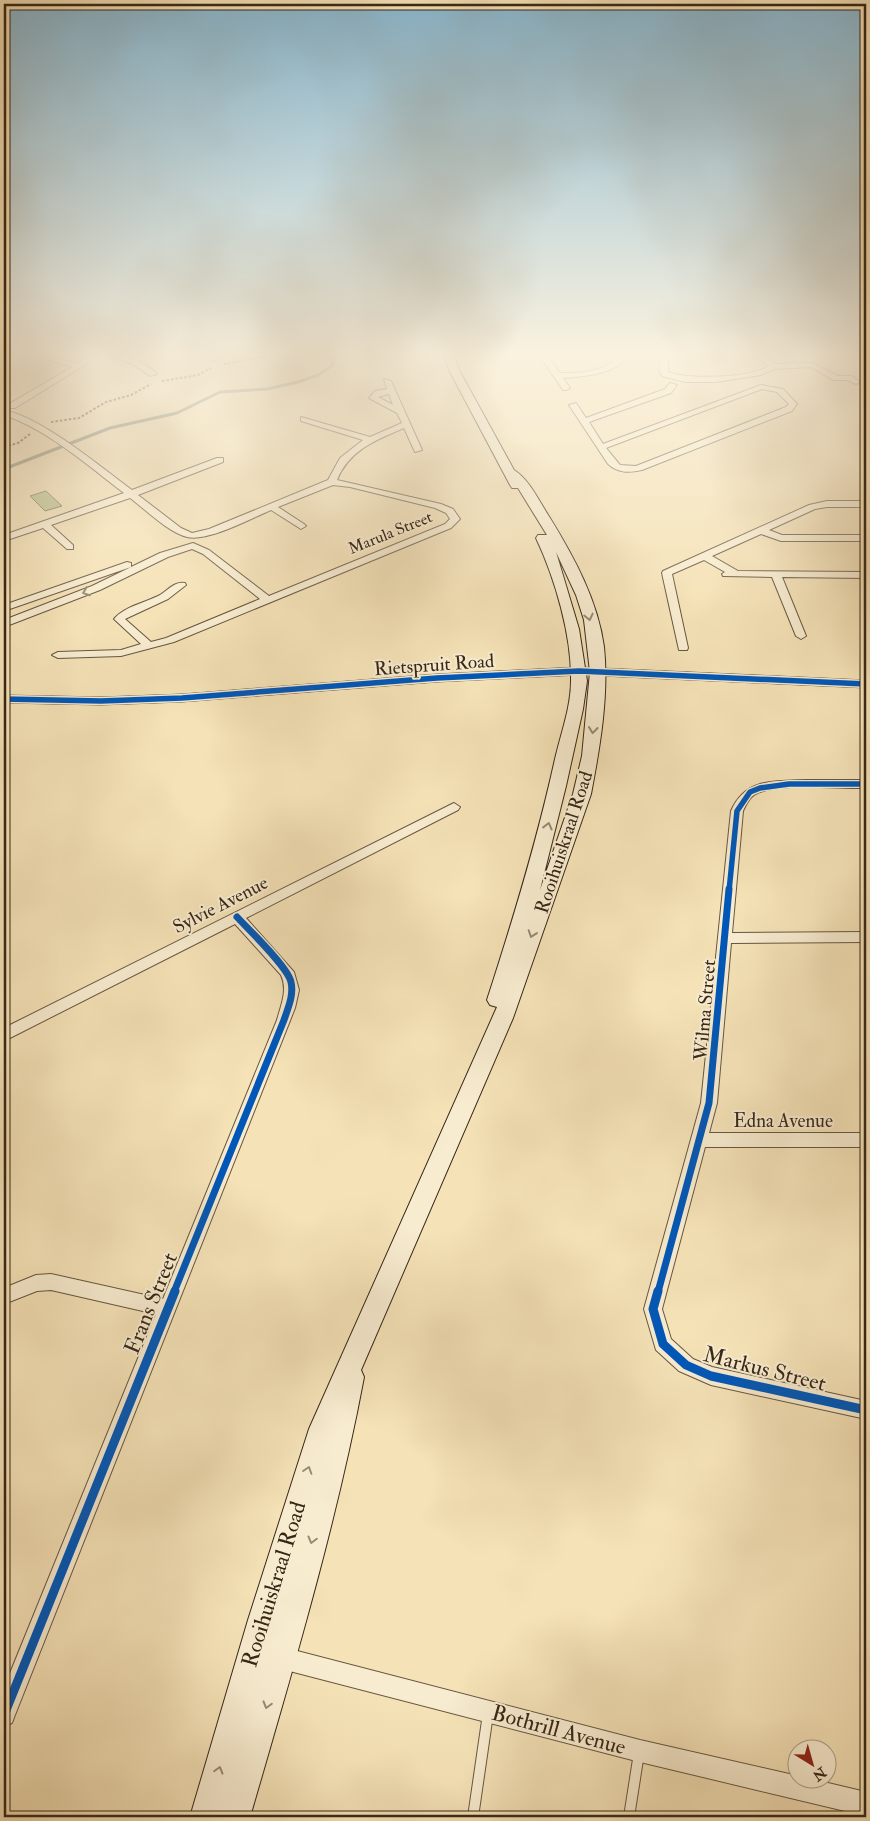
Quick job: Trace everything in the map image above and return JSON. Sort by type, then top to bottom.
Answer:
[{"type":"main road","name":"Rooihuiskraal Road","points":[[478,1074],[481,1050],[537,870],[558,783],[579,677],[570,623],[552,554],[493,440]]},
{"type":"main road","name":"Rooihuiskraal Road","points":[[206,1817],[267,1654],[336,1450],[354,1356],[503,1018],[582,794],[590,756],[598,658],[590,614],[574,571],[529,496],[518,479],[511,473]]},
{"type":"main road","name":"Rooihuiskraal Road","points":[[234,1817],[267,1654]]},
{"type":"street","points":[[57,440],[72,449],[268,600]]},
{"type":"street","points":[[332,482],[339,466],[349,452],[371,440]]},
{"type":"street","points":[[413,440],[418,450]]},
{"type":"street","points":[[597,440],[616,466],[625,470],[635,469],[708,440]]},
{"type":"street","points":[[602,447],[621,440]]},
{"type":"street","points":[[4,538],[131,494],[220,460]]},
{"type":"street","name":"Marula Street","points":[[4,609],[161,553],[270,506],[332,482],[350,484],[444,508],[453,514],[454,520],[448,526],[170,640],[113,654],[58,655]]},
{"type":"street","points":[[683,648],[666,576],[671,570],[818,505],[866,504]]},
{"type":"street","points":[[270,506],[301,526]]},
{"type":"street","points":[[45,524],[70,547]]},
{"type":"street","points":[[760,530],[780,538],[866,538]]},
{"type":"street","name":"Marula Street","points":[[4,624],[96,588],[192,540]]},
{"type":"street","points":[[703,555],[732,574],[866,575]]},
{"type":"street","points":[[776,574],[801,636]]},
{"type":"street","points":[[148,645],[119,618],[170,594],[181,585]]},
{"type":"street","points":[[4,609],[14,619]]},
{"type":"street","name":"Rietspruit Road","points":[[4,699],[243,698],[597,676],[650,680],[866,686]]},
{"type":"street","name":"Wilma Street","points":[[663,1344],[653,1309],[700,1140],[712,1084],[737,811],[744,798],[756,790],[772,786],[866,784]]},
{"type":"street","name":"Sylvie Avenue","points":[[4,1035],[454,807]]},
{"type":"street","name":"Frans Street","points":[[4,1715],[166,1308],[284,1020],[292,990],[292,981],[288,972],[236,917]]},
{"type":"street","points":[[725,938],[866,937]]},
{"type":"street","name":"Edna Avenue","points":[[700,1140],[866,1140]]},
{"type":"street","points":[[4,1296],[36,1283],[51,1282],[166,1308]]},
{"type":"street","name":"Markus Street","points":[[663,1344],[686,1365],[711,1376],[866,1410]]},
{"type":"street","name":"Bothrill Avenue","points":[[267,1654],[489,1710],[640,1751],[866,1806]]},
{"type":"lane","points":[[473,1817],[489,1710]]},
{"type":"lane","points":[[629,1817],[640,1751]]},
{"type":"path","points":[[4,447],[22,440]]},
{"type":"green space","points":[[46,491],[62,506],[45,511],[30,496]]},
{"type":"waterway","points":[[4,469],[79,440]]},
{"type":"cycle path","points":[[4,699],[101,701],[182,698],[437,678],[579,671],[682,674],[866,684]]},
{"type":"cycle path","points":[[866,784],[774,785],[750,792],[742,801],[737,811],[709,1103],[653,1309],[663,1344],[686,1365],[711,1376],[866,1410]]},
{"type":"cycle path","points":[[4,1715],[290,1002],[292,990],[287,972],[237,917]]}]
